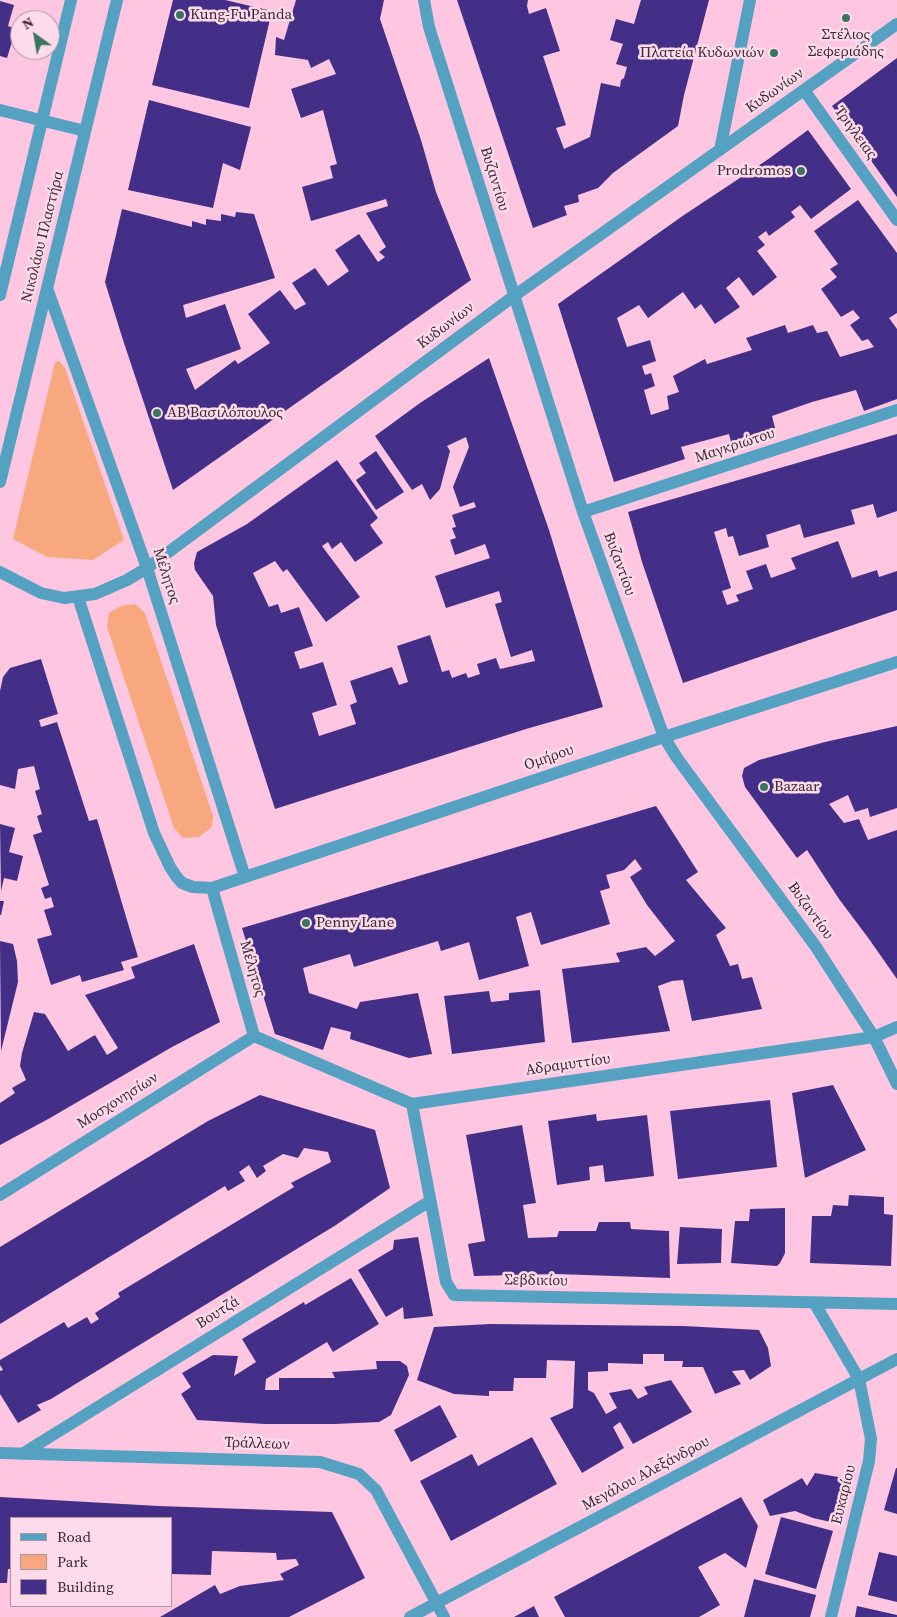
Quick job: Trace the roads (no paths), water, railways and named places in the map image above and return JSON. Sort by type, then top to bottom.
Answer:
[{"type":"street","name":"Νικολάου Πλαστήρα","points":[[0,295],[71,0]]},
{"type":"street","name":"Νικολάου Πλαστήρα","points":[[0,482],[117,0]]},
{"type":"street","name":"Βυζαντίου","points":[[424,0],[430,27],[583,512],[664,736],[677,758],[816,946],[874,1037],[897,1084]]},
{"type":"street","points":[[720,150],[750,0]]},
{"type":"street","name":"Κυδωνίων","points":[[0,572],[28,588],[64,598],[95,594],[147,568],[514,296],[897,24]]},
{"type":"street","name":"Τριγλειας","points":[[804,90],[897,220]]},
{"type":"street","points":[[0,110],[85,131]]},
{"type":"street","name":"Μέλητος","points":[[47,288],[147,568],[245,877]]},
{"type":"street","name":"Μαγκριώτου","points":[[583,512],[897,410]]},
{"type":"street","points":[[78,596],[145,810],[160,846],[170,867],[182,883],[194,887],[212,888]]},
{"type":"street","name":"Ομήρου","points":[[212,888],[664,736],[897,662]]},
{"type":"street","name":"Μέλητος","points":[[212,888],[254,1036]]},
{"type":"street","name":"Αδραμυττίου","points":[[412,1104],[874,1037],[897,1027]]},
{"type":"street","points":[[254,1036],[412,1104]]},
{"type":"street","name":"Μοσχονησίων","points":[[0,1194],[254,1036]]},
{"type":"street","name":"Σεβδικίου","points":[[412,1104],[446,1282],[454,1296],[897,1304]]},
{"type":"street","name":"Βουτζά","points":[[22,1454],[430,1201]]},
{"type":"street","points":[[815,1304],[859,1380]]},
{"type":"street","name":"Μεγάλου Αλεξάνδρου","points":[[410,1617],[897,1359]]},
{"type":"street","name":"Ευκαρίου","points":[[831,1617],[869,1461],[871,1439],[859,1380]]},
{"type":"street","name":"Τράλλεων","points":[[0,1453],[320,1462],[359,1474],[376,1490],[444,1617]]},
{"type":"place","name":"Kung-Fu Panda","points":[[180,15]]},
{"type":"place","name":"Στέλιος Σεφεριάδης","points":[[846,18]]},
{"type":"place","name":"Πλατεία Κυδωνιών","points":[[774,53]]},
{"type":"place","name":"Prodromos","points":[[801,171]]},
{"type":"place","name":"ΑΒ Βασιλόπουλος","points":[[157,413]]},
{"type":"place","name":"Bazaar","points":[[764,787]]},
{"type":"place","name":"Penny Lane","points":[[306,923]]}]
